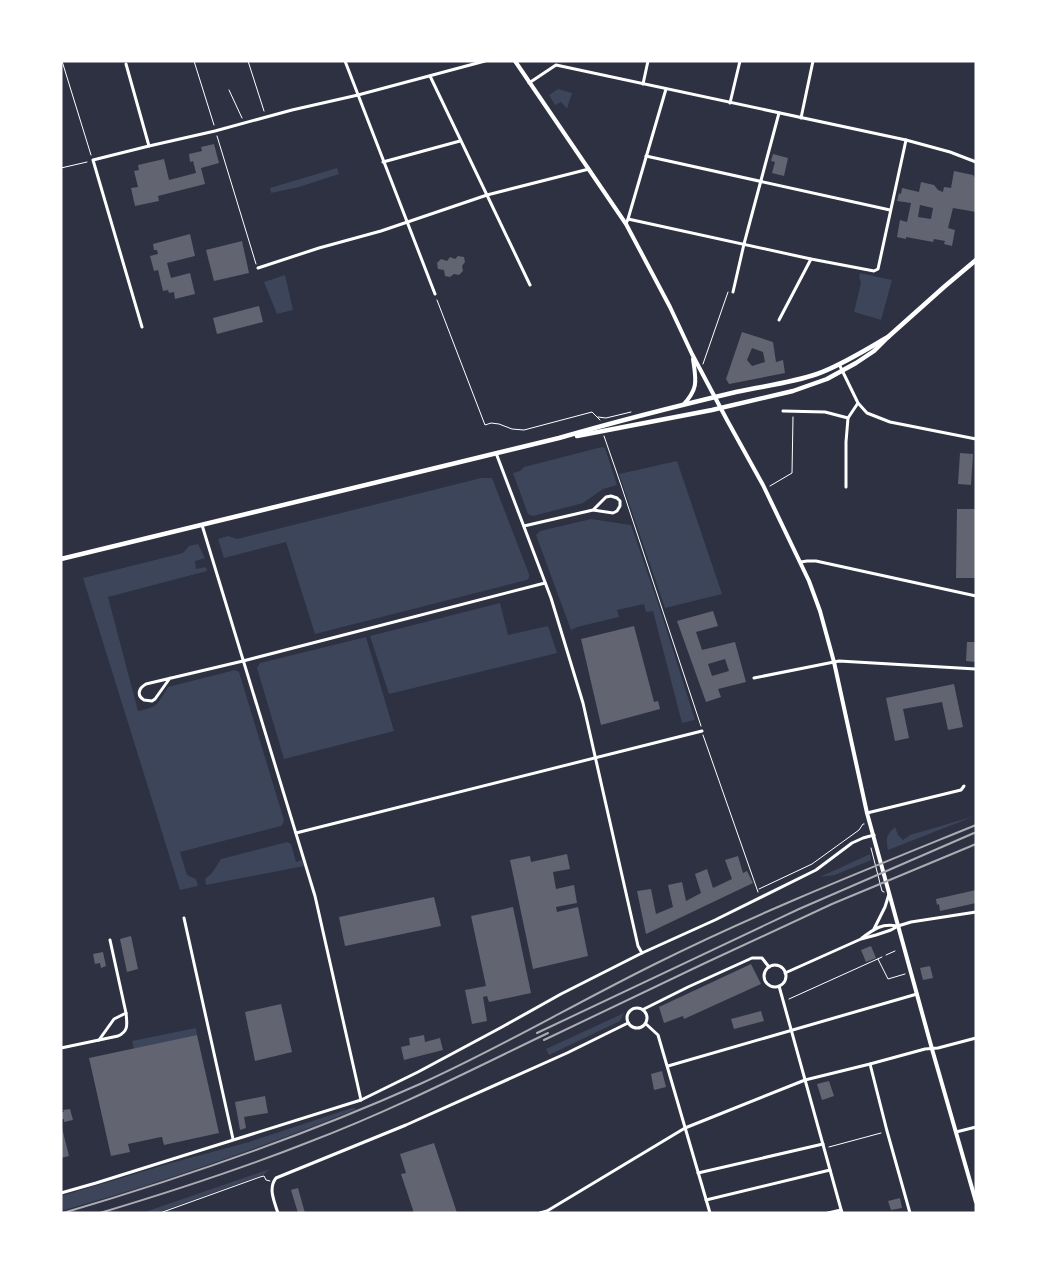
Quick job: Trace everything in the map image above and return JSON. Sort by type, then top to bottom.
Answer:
[{"type":"main road","points":[[560,438],[793,391],[827,379],[842,372],[874,351],[976,260]]},
{"type":"main road","points":[[61,559],[560,438],[683,405],[792,381],[839,364],[888,337]]},
{"type":"street","points":[[345,61],[435,294]]},
{"type":"street","points":[[142,328],[93,160],[358,95],[485,61]]},
{"type":"street","points":[[514,61],[626,224],[670,307],[692,354],[754,467],[801,562],[820,611],[834,662],[867,813],[976,1202]]},
{"type":"street","points":[[644,84],[648,61]]},
{"type":"street","points":[[730,103],[740,61]]},
{"type":"street","points":[[801,118],[813,61]]},
{"type":"street","points":[[126,64],[149,146]]},
{"type":"street","points":[[530,83],[556,65],[906,140],[950,152],[976,162]]},
{"type":"street","points":[[430,76],[530,286]]},
{"type":"street","points":[[626,224],[666,89]]},
{"type":"street","points":[[733,292],[779,113]]},
{"type":"street","points":[[628,219],[874,272],[878,269],[906,140]]},
{"type":"street","points":[[383,162],[460,141]]},
{"type":"street","points":[[646,156],[890,210]]},
{"type":"street","points":[[258,268],[310,250],[381,231],[487,195],[589,170]]},
{"type":"street","points":[[779,320],[811,259]]},
{"type":"street","points":[[683,405],[693,394],[696,384],[692,354]]},
{"type":"street","points":[[839,364],[858,403],[867,413],[890,422],[976,439]]},
{"type":"street","points":[[846,487],[848,418],[858,403]]},
{"type":"street","points":[[783,412],[825,412],[848,418]]},
{"type":"street","points":[[496,453],[545,583],[583,704],[638,946],[642,953]]},
{"type":"street","points":[[524,526],[593,510],[613,513],[620,506],[620,501],[611,496],[606,497],[593,510]]},
{"type":"street","points":[[202,524],[315,896],[361,1100]]},
{"type":"street","points":[[801,562],[816,561],[976,596]]},
{"type":"street","points":[[170,678],[152,700],[144,700],[139,696],[140,688],[146,684],[545,583]]},
{"type":"street","points":[[754,678],[834,662],[976,669]]},
{"type":"street","points":[[296,833],[702,731]]},
{"type":"street","points":[[867,813],[961,790],[964,786]]},
{"type":"street","points":[[61,1193],[361,1100],[418,1072],[561,994],[642,953],[715,920],[816,870],[852,844],[874,835]]},
{"type":"street","points":[[873,930],[890,893]]},
{"type":"street","points":[[861,938],[914,922],[976,912]]},
{"type":"street","points":[[184,918],[233,1139]]},
{"type":"street","points":[[785,972],[861,938],[873,930],[888,924],[898,926]]},
{"type":"street","points":[[61,1048],[124,1034],[127,1026],[126,1013],[110,940]]},
{"type":"street","points":[[644,1010],[688,987],[752,958],[762,958],[769,967]]},
{"type":"street","points":[[778,966],[785,972],[783,984],[771,986],[766,982],[764,975],[769,967],[778,966]]},
{"type":"street","points":[[779,986],[842,1211],[828,1213]]},
{"type":"street","points":[[668,1066],[918,994]]},
{"type":"street","points":[[638,1007],[644,1010],[648,1018],[646,1024],[636,1028],[628,1023],[627,1016],[632,1008],[638,1007]]},
{"type":"street","points":[[99,1040],[114,1018],[126,1013]]},
{"type":"street","points":[[278,1213],[273,1194],[273,1182],[281,1175],[406,1125],[567,1053],[628,1023]]},
{"type":"street","points":[[646,1024],[658,1035],[710,1213]]},
{"type":"street","points":[[540,1213],[548,1212],[685,1128],[805,1080],[976,1038]]},
{"type":"street","points":[[870,1064],[910,1213]]},
{"type":"street","points":[[956,1132],[976,1127]]},
{"type":"street","points":[[698,1173],[824,1146]]},
{"type":"street","points":[[706,1200],[830,1170]]},
{"type":"path","points":[[61,168],[93,160],[62,61]]},
{"type":"path","points":[[194,61],[258,268]]},
{"type":"path","points":[[248,61],[266,117]]},
{"type":"path","points":[[229,90],[244,123]]},
{"type":"path","points":[[701,369],[727,292],[733,292]]},
{"type":"path","points":[[435,294],[485,425],[491,423],[499,424],[512,429],[524,430],[592,412],[597,417],[606,418],[630,412]]},
{"type":"path","points":[[770,486],[792,474],[794,412]]},
{"type":"path","points":[[602,431],[757,889],[812,864],[859,830],[863,824]]},
{"type":"path","points":[[872,854],[882,891]]},
{"type":"path","points":[[886,955],[895,950]]},
{"type":"path","points":[[789,999],[882,957]]},
{"type":"path","points":[[877,958],[888,979],[905,974]]},
{"type":"path","points":[[824,1146],[887,1131]]},
{"type":"path","points":[[160,1213],[260,1177],[264,1176],[266,1180],[273,1182]]},
{"type":"shaded area","points":[[558,89],[572,93],[567,109],[561,102],[555,105],[549,95]]},
{"type":"shaded area","points":[[337,168],[339,174],[299,187],[271,193],[270,188]]},
{"type":"shaded area","points":[[860,273],[892,280],[881,320],[854,312],[861,283]]},
{"type":"shaded area","points":[[285,275],[293,310],[277,314],[264,282]]},
{"type":"shaded area","points":[[602,447],[605,448],[617,485],[603,489],[583,503],[533,516],[528,514],[513,473],[520,471],[524,467]]},
{"type":"shaded area","points":[[677,461],[722,594],[665,608],[619,474]]},
{"type":"shaded area","points":[[481,478],[492,478],[529,574],[527,580],[315,634],[286,542],[224,558],[218,539],[228,536],[237,539]]},
{"type":"shaded area","points":[[591,519],[631,525],[695,720],[682,723],[653,611],[646,612],[644,604],[617,610],[619,617],[571,630],[536,535],[540,531]]},
{"type":"shaded area","points":[[198,544],[205,558],[195,561],[196,569],[206,567],[207,571],[108,597],[138,711],[157,704],[168,687],[235,670],[239,672],[284,820],[281,826],[180,852],[187,875],[196,879],[198,886],[180,890],[83,578],[183,553],[189,546]]},
{"type":"shaded area","points":[[500,603],[508,635],[548,626],[557,653],[389,694],[370,636]]},
{"type":"shaded area","points":[[366,637],[394,731],[284,759],[257,668],[260,663]]},
{"type":"shaded area","points":[[975,816],[888,850],[887,837],[895,827],[898,835],[903,840],[910,835]]},
{"type":"shaded area","points":[[287,842],[291,844],[296,862],[302,860],[304,866],[206,885],[205,879],[212,873],[221,859]]},
{"type":"shaded area","points":[[870,854],[871,860],[835,875],[820,877]]},
{"type":"shaded area","points":[[624,1013],[620,1021],[549,1055],[546,1049]]},
{"type":"shaded area","points":[[196,1028],[197,1035],[134,1049],[132,1041]]},
{"type":"shaded area","points":[[352,1108],[357,1109],[210,1164],[136,1189],[61,1211],[61,1196],[249,1142]]},
{"type":"shaded area","points":[[270,1169],[263,1175],[157,1213],[142,1213]]},
{"type":"building","points":[[214,144],[219,163],[201,168],[205,184],[158,196],[159,201],[135,206],[131,188],[138,187],[134,171],[139,170],[138,165],[164,159],[169,180],[196,173],[193,161],[190,162],[189,154],[202,151],[201,147]]},
{"type":"building","points":[[773,154],[788,158],[784,176],[772,173],[775,162],[771,161]]},
{"type":"building","points":[[954,171],[973,175],[976,180],[976,212],[953,208],[948,228],[955,230],[952,246],[944,244],[945,241],[934,239],[933,242],[897,237],[900,220],[907,222],[911,203],[897,201],[902,188],[919,192],[921,182],[934,185],[943,192],[944,187],[951,188]],"holes":[[[920,205],[933,208],[931,219],[918,217]]]},
{"type":"building","points":[[190,234],[195,256],[167,263],[171,278],[190,273],[195,294],[175,299],[174,292],[163,291],[158,270],[154,271],[150,256],[158,254],[157,250],[154,250],[153,244]]},
{"type":"building","points":[[242,241],[249,273],[214,281],[206,250]]},
{"type":"building","points":[[458,256],[464,257],[465,262],[462,266],[463,271],[459,275],[445,276],[444,270],[438,269],[437,263],[441,259],[447,261],[450,257],[455,259]]},
{"type":"building","points":[[259,306],[263,322],[217,334],[213,318]]},
{"type":"building","points":[[742,332],[773,342],[776,362],[783,360],[785,373],[729,384],[726,379]],"holes":[[[752,348],[763,352],[765,362],[752,366],[747,360]]]},
{"type":"building","points":[[960,453],[973,454],[971,485],[958,484]]},
{"type":"building","points":[[957,509],[976,509],[976,578],[956,578]]},
{"type":"building","points":[[713,611],[718,626],[696,632],[702,650],[735,642],[746,682],[718,689],[721,697],[706,702],[677,621]],"holes":[[[725,659],[729,671],[712,676],[708,664]]]},
{"type":"building","points":[[634,626],[654,702],[658,701],[660,709],[601,725],[581,639]]},
{"type":"building","points":[[967,642],[976,642],[976,662],[966,661]]},
{"type":"building","points":[[954,684],[963,727],[948,730],[942,702],[903,709],[909,738],[895,741],[886,698]]},
{"type":"building","points":[[567,854],[570,869],[553,872],[556,889],[574,885],[577,903],[556,907],[557,912],[578,907],[588,956],[533,969],[510,860],[530,856],[531,862]]},
{"type":"building","points":[[738,856],[743,873],[747,871],[753,883],[646,934],[637,891],[651,889],[656,914],[673,907],[668,885],[682,882],[686,901],[701,893],[695,874],[707,869],[713,888],[732,879],[725,860]]},
{"type":"building","points":[[976,890],[976,903],[940,911],[939,904],[937,905],[936,899]]},
{"type":"building","points":[[434,897],[441,926],[345,946],[339,917]]},
{"type":"building","points":[[513,907],[531,993],[489,1002],[487,996],[483,997],[487,1021],[472,1024],[465,990],[486,986],[471,916]]},
{"type":"building","points":[[131,936],[138,969],[127,972],[120,939]]},
{"type":"building","points":[[871,946],[876,958],[866,962],[861,950]]},
{"type":"building","points":[[103,952],[106,966],[101,968],[100,963],[95,964],[93,954]]},
{"type":"building","points":[[751,964],[761,984],[684,1019],[683,1016],[664,1023],[659,1007]]},
{"type":"building","points":[[930,966],[933,978],[923,980],[920,968]]},
{"type":"building","points":[[281,1004],[292,1052],[255,1061],[245,1012]]},
{"type":"building","points":[[761,1011],[764,1021],[734,1029],[731,1019]]},
{"type":"building","points":[[197,1035],[219,1133],[164,1145],[162,1137],[128,1144],[130,1152],[111,1156],[89,1058]]},
{"type":"building","points":[[424,1035],[425,1042],[440,1038],[443,1050],[404,1060],[401,1047],[410,1045],[409,1038]]},
{"type":"building","points":[[662,1071],[666,1087],[654,1090],[651,1074]]},
{"type":"building","points":[[829,1081],[834,1096],[822,1100],[817,1084]]},
{"type":"building","points":[[265,1096],[268,1113],[244,1117],[246,1128],[240,1130],[235,1102]]},
{"type":"building","points":[[70,1109],[73,1120],[64,1122],[64,1119],[61,1120],[61,1112]]},
{"type":"building","points":[[61,1124],[69,1156],[61,1158]]},
{"type":"building","points":[[434,1143],[457,1213],[414,1213],[401,1174],[406,1173],[400,1154]]},
{"type":"building","points":[[298,1188],[305,1213],[298,1213],[291,1190]]},
{"type":"building","points":[[900,1198],[902,1208],[891,1210],[888,1201]]},
{"type":"railway","points":[[63,1213],[154,1185],[244,1154],[376,1103],[479,1056],[694,945],[814,892],[976,825]]},
{"type":"railway","points":[[537,1033],[799,909],[974,833]]},
{"type":"railway","points":[[544,1040],[832,904],[976,844]]},
{"type":"railway","points":[[100,1213],[231,1171],[340,1130],[430,1090],[548,1033]]}]
